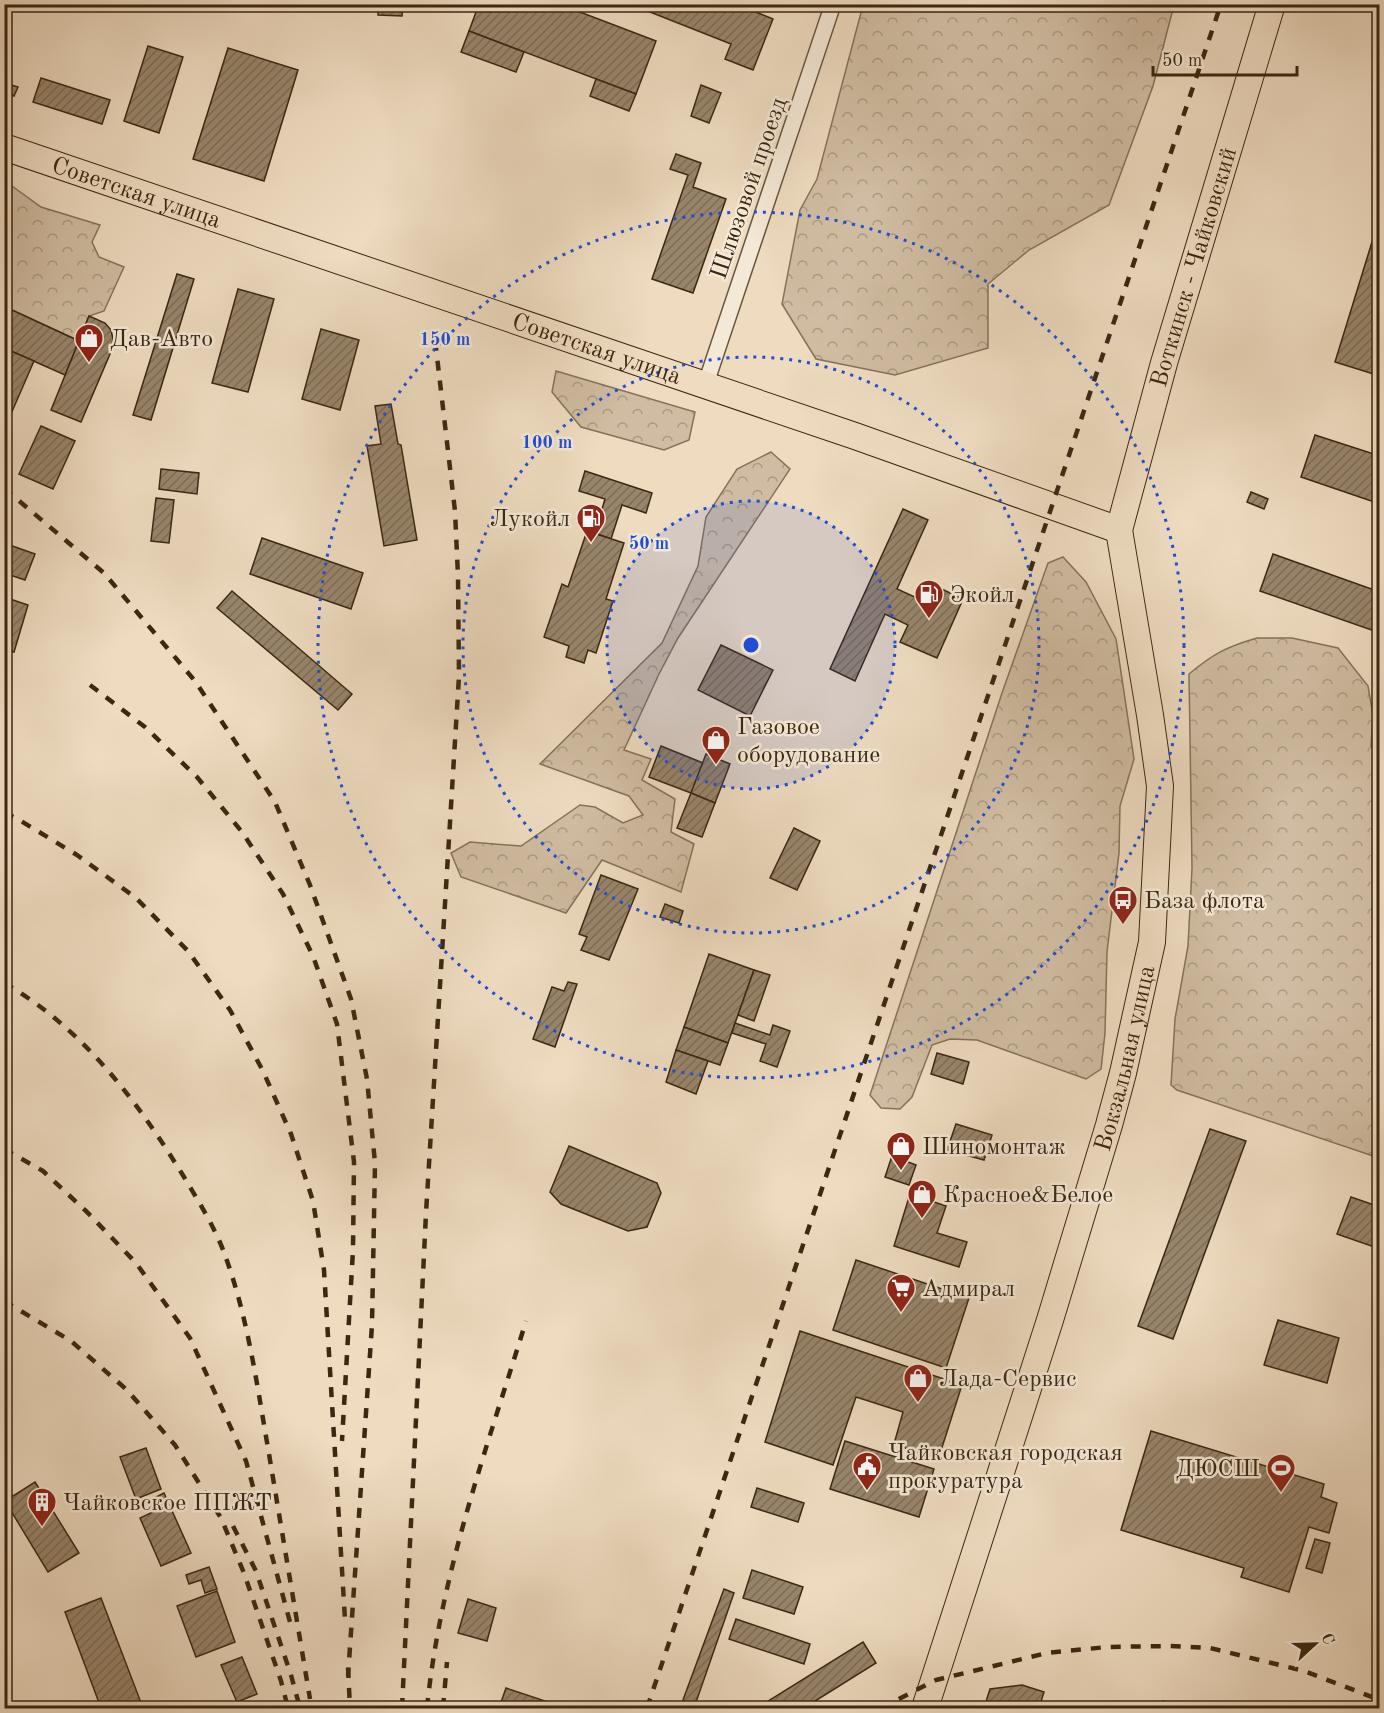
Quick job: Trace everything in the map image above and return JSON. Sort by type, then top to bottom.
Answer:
[{"type":"main road","name":"Воткинск - Чайковский","points":[[1119,530],[1164,363],[1272,4]]},
{"type":"main road","name":"Советская улица","points":[[4,147],[878,444],[1119,530]]},
{"type":"main road","name":"Вокзальная улица","points":[[925,1708],[1054,1308],[1109,1125],[1152,942],[1160,786],[1119,530]]},
{"type":"street","name":"Шлюзовой проезд","points":[[705,386],[833,4]]},
{"type":"green space","points":[[863,5],[1174,5],[1153,86],[1109,205],[1029,250],[988,284],[988,348],[895,375],[816,359],[782,304],[800,210],[817,179]]},
{"type":"green space","points":[[5,181],[41,207],[100,225],[92,242],[99,257],[124,267],[104,311],[89,316],[79,341],[12,310],[5,309]]},
{"type":"green space","points":[[556,371],[695,412],[689,440],[664,450],[581,427],[552,392]]},
{"type":"green space","points":[[771,452],[790,469],[678,638],[624,750],[651,759],[642,780],[675,799],[671,832],[694,844],[681,892],[602,860],[566,913],[461,877],[451,853],[470,842],[521,846],[580,805],[595,807],[623,823],[643,815],[629,796],[540,764],[662,643],[698,566],[706,517],[737,469]]},
{"type":"green space","points":[[1063,557],[1086,582],[1116,639],[1134,759],[1120,806],[1119,853],[1107,952],[1105,1033],[1101,1069],[1086,1079],[977,1040],[950,1039],[932,1045],[912,1097],[900,1109],[881,1108],[870,1095],[1002,693],[1048,563]]},
{"type":"green space","points":[[1257,638],[1292,638],[1338,648],[1368,686],[1373,715],[1371,746],[1380,759],[1379,1158],[1177,1090],[1171,1085],[1175,1019],[1188,946],[1192,868],[1189,674],[1220,652]]},
{"type":"building","points":[[378,4],[403,4],[402,16],[378,15]]},
{"type":"building","points":[[479,4],[559,4],[656,41],[636,94],[469,31]]},
{"type":"building","points":[[647,4],[736,4],[773,19],[753,70],[725,59],[731,44],[645,10]]},
{"type":"building","points":[[469,31],[524,52],[516,72],[461,52]]},
{"type":"building","points":[[148,46],[183,57],[159,133],[124,121]]},
{"type":"building","points":[[228,48],[298,70],[264,181],[193,159]]},
{"type":"building","points":[[41,78],[110,100],[102,124],[33,102]]},
{"type":"building","points":[[596,79],[636,94],[629,111],[590,96]]},
{"type":"building","points":[[4,83],[18,87],[14,96],[4,93]]},
{"type":"building","points":[[701,85],[721,93],[709,123],[691,116]]},
{"type":"building","points":[[676,154],[701,163],[693,187],[726,199],[693,293],[652,279],[688,175],[670,169]]},
{"type":"building","points":[[1372,242],[1380,245],[1380,376],[1335,362]]},
{"type":"building","points":[[177,274],[194,279],[151,420],[133,415]]},
{"type":"building","points":[[238,289],[274,299],[248,392],[212,383]]},
{"type":"building","points":[[12,310],[79,341],[65,375],[4,348],[4,327]]},
{"type":"building","points":[[89,316],[105,323],[111,330],[113,339],[110,354],[81,422],[51,410]]},
{"type":"building","points":[[321,329],[359,340],[340,410],[302,399]]},
{"type":"building","points":[[4,348],[34,361],[4,430]]},
{"type":"building","points":[[391,404],[398,444],[401,445],[417,540],[384,546],[367,446],[381,444],[375,406]]},
{"type":"building","points":[[41,426],[75,441],[53,489],[19,474]]},
{"type":"building","points":[[1315,435],[1380,456],[1380,504],[1301,477]]},
{"type":"building","points":[[161,469],[199,473],[197,494],[159,489]]},
{"type":"building","points":[[585,471],[652,493],[646,513],[622,505],[611,539],[595,533],[605,499],[579,491]]},
{"type":"building","points":[[1251,492],[1268,499],[1264,509],[1247,502]]},
{"type":"building","points":[[156,498],[174,500],[169,543],[151,541]]},
{"type":"building","points":[[903,509],[928,520],[897,589],[919,599],[927,582],[963,599],[937,658],[900,642],[908,625],[885,614],[855,681],[830,669]]},
{"type":"building","points":[[587,531],[624,543],[606,599],[613,601],[596,653],[588,650],[584,663],[566,657],[569,646],[544,637],[562,584],[568,587]]},
{"type":"building","points":[[262,538],[363,573],[351,609],[250,574]]},
{"type":"building","points":[[4,543],[35,554],[25,580],[4,573]]},
{"type":"building","points":[[1273,554],[1380,592],[1380,633],[1260,591]]},
{"type":"building","points":[[232,591],[352,694],[338,710],[217,608]]},
{"type":"building","points":[[4,597],[28,605],[14,652],[4,649]]},
{"type":"building","points":[[721,645],[773,670],[750,716],[698,690]]},
{"type":"building","points":[[661,746],[703,763],[691,793],[649,777]]},
{"type":"building","points":[[706,754],[730,764],[715,803],[691,793]]},
{"type":"building","points":[[691,793],[715,803],[702,837],[677,828]]},
{"type":"building","points":[[794,828],[820,841],[797,890],[770,878]]},
{"type":"building","points":[[601,875],[638,889],[609,960],[581,950],[587,937],[579,934]]},
{"type":"building","points":[[665,904],[683,911],[679,923],[660,917]]},
{"type":"building","points":[[709,954],[754,970],[728,1043],[684,1027]]},
{"type":"building","points":[[754,970],[770,975],[754,1021],[738,1015]]},
{"type":"building","points":[[568,982],[577,984],[555,1047],[533,1039],[552,987],[564,991]]},
{"type":"building","points":[[735,1023],[770,1035],[773,1025],[790,1031],[777,1067],[760,1061],[766,1044],[732,1033]]},
{"type":"building","points":[[684,1027],[728,1043],[720,1065],[676,1050]]},
{"type":"building","points":[[676,1050],[708,1061],[696,1094],[666,1082]]},
{"type":"building","points":[[937,1053],[969,1062],[963,1084],[931,1074]]},
{"type":"building","points":[[956,1124],[992,1135],[984,1160],[947,1150]]},
{"type":"building","points":[[1210,1129],[1246,1141],[1173,1339],[1138,1326]]},
{"type":"building","points":[[569,1146],[657,1183],[661,1193],[647,1227],[628,1231],[561,1204],[550,1192]]},
{"type":"building","name":"Шиномонтаж","points":[[892,1156],[916,1165],[909,1185],[885,1177]]},
{"type":"building","name":"Красное&Белое","points":[[910,1194],[946,1206],[937,1233],[967,1242],[959,1267],[894,1246]]},
{"type":"building","points":[[1351,1197],[1380,1207],[1380,1249],[1337,1234]]},
{"type":"building","name":"Адмирал","points":[[856,1260],[969,1298],[946,1368],[833,1330]]},
{"type":"building","points":[[1278,1320],[1339,1338],[1327,1383],[1264,1365]]},
{"type":"building","name":"Лада-Сервис","points":[[800,1331],[962,1385],[938,1460],[894,1444],[903,1412],[856,1397],[833,1465],[765,1442]]},
{"type":"building","points":[[1151,1431],[1324,1484],[1321,1497],[1337,1503],[1329,1533],[1309,1527],[1289,1592],[1241,1577],[1244,1568],[1121,1530]]},
{"type":"building","points":[[845,1441],[934,1469],[919,1517],[830,1489]]},
{"type":"building","points":[[146,1448],[161,1489],[136,1499],[120,1457]]},
{"type":"building","name":"Чайковское ППЖТ","points":[[35,1482],[79,1553],[48,1572],[5,1501]]},
{"type":"building","points":[[757,1488],[804,1503],[798,1522],[751,1507]]},
{"type":"building","points":[[164,1493],[191,1553],[161,1566],[140,1518],[159,1509],[154,1498]]},
{"type":"building","points":[[1315,1539],[1330,1543],[1322,1573],[1306,1568]]},
{"type":"building","points":[[209,1567],[217,1589],[205,1593],[201,1580],[189,1584],[186,1575]]},
{"type":"building","points":[[752,1570],[803,1587],[794,1614],[743,1598]]},
{"type":"building","points":[[724,1589],[734,1593],[694,1708],[680,1708]]},
{"type":"building","points":[[217,1591],[235,1642],[196,1657],[177,1606]]},
{"type":"building","points":[[101,1598],[143,1708],[101,1708],[65,1612]]},
{"type":"building","points":[[468,1599],[496,1608],[487,1641],[458,1633]]},
{"type":"building","points":[[736,1619],[810,1644],[804,1664],[729,1639]]},
{"type":"building","points":[[863,1642],[876,1663],[804,1708],[757,1708]]},
{"type":"building","points":[[242,1657],[257,1694],[237,1702],[221,1665]]},
{"type":"building","points":[[1022,1685],[1044,1692],[1039,1708],[984,1708],[990,1689]]},
{"type":"building","points":[[506,1688],[566,1708],[499,1708]]},
{"type":"building","points":[[1163,1701],[1185,1708],[1160,1708]]},
{"type":"railway","points":[[647,1708],[1221,4]]},
{"type":"railway","points":[[402,1708],[426,1213],[459,676],[455,511],[436,348]]},
{"type":"railway","points":[[4,488],[104,573],[195,681],[275,802],[310,885],[351,999],[367,1079],[375,1163],[372,1325],[348,1676]]},
{"type":"railway","points":[[90,685],[145,727],[197,777],[242,832],[283,894],[313,956],[337,1024],[354,1162],[353,1250],[342,1441]]},
{"type":"railway","points":[[4,813],[77,855],[136,898],[188,951],[230,1010],[263,1071],[291,1134],[313,1201],[324,1270],[345,1620]]},
{"type":"railway","points":[[4,983],[33,1001],[84,1044],[128,1095],[148,1121],[184,1177],[218,1237],[234,1281],[251,1352],[310,1699]]},
{"type":"railway","points":[[4,1149],[43,1171],[87,1212],[136,1263],[190,1338],[246,1461],[290,1622]]},
{"type":"railway","points":[[4,1301],[71,1341],[127,1390],[175,1445],[221,1518],[244,1573],[288,1708]]},
{"type":"railway","points":[[427,1708],[433,1658],[454,1561],[481,1464],[526,1321]]},
{"type":"railway","points":[[233,1526],[256,1571],[300,1708]]},
{"type":"railway","points":[[881,1708],[936,1680],[1047,1653],[1107,1647],[1210,1648],[1304,1671],[1380,1700]]},
{"type":"railway","points":[[443,1708],[447,1662]]},
{"type":"railway","points":[[348,1668],[350,1708]]},
{"type":"place","name":"Дав-Авто","points":[[89,364]]},
{"type":"place","name":"Лукойл","points":[[591,544]]},
{"type":"place","name":"Экойл","points":[[929,620]]},
{"type":"place","name":"Газовое оборудование","points":[[716,766]]},
{"type":"place","name":"База флота","points":[[1123,926]]},
{"type":"place","name":"Шиномонтаж","points":[[901,1172]]},
{"type":"place","name":"Красное&Белое","points":[[922,1220]]},
{"type":"place","name":"Адмирал","points":[[901,1314]]},
{"type":"place","name":"Лада-Сервис","points":[[918,1404]]},
{"type":"place","name":"Чайковская городская прокуратура","points":[[867,1492]]},
{"type":"place","name":"ДЮСШ","points":[[1281,1494]]},
{"type":"place","name":"Чайковское ППЖТ","points":[[42,1528]]}]
